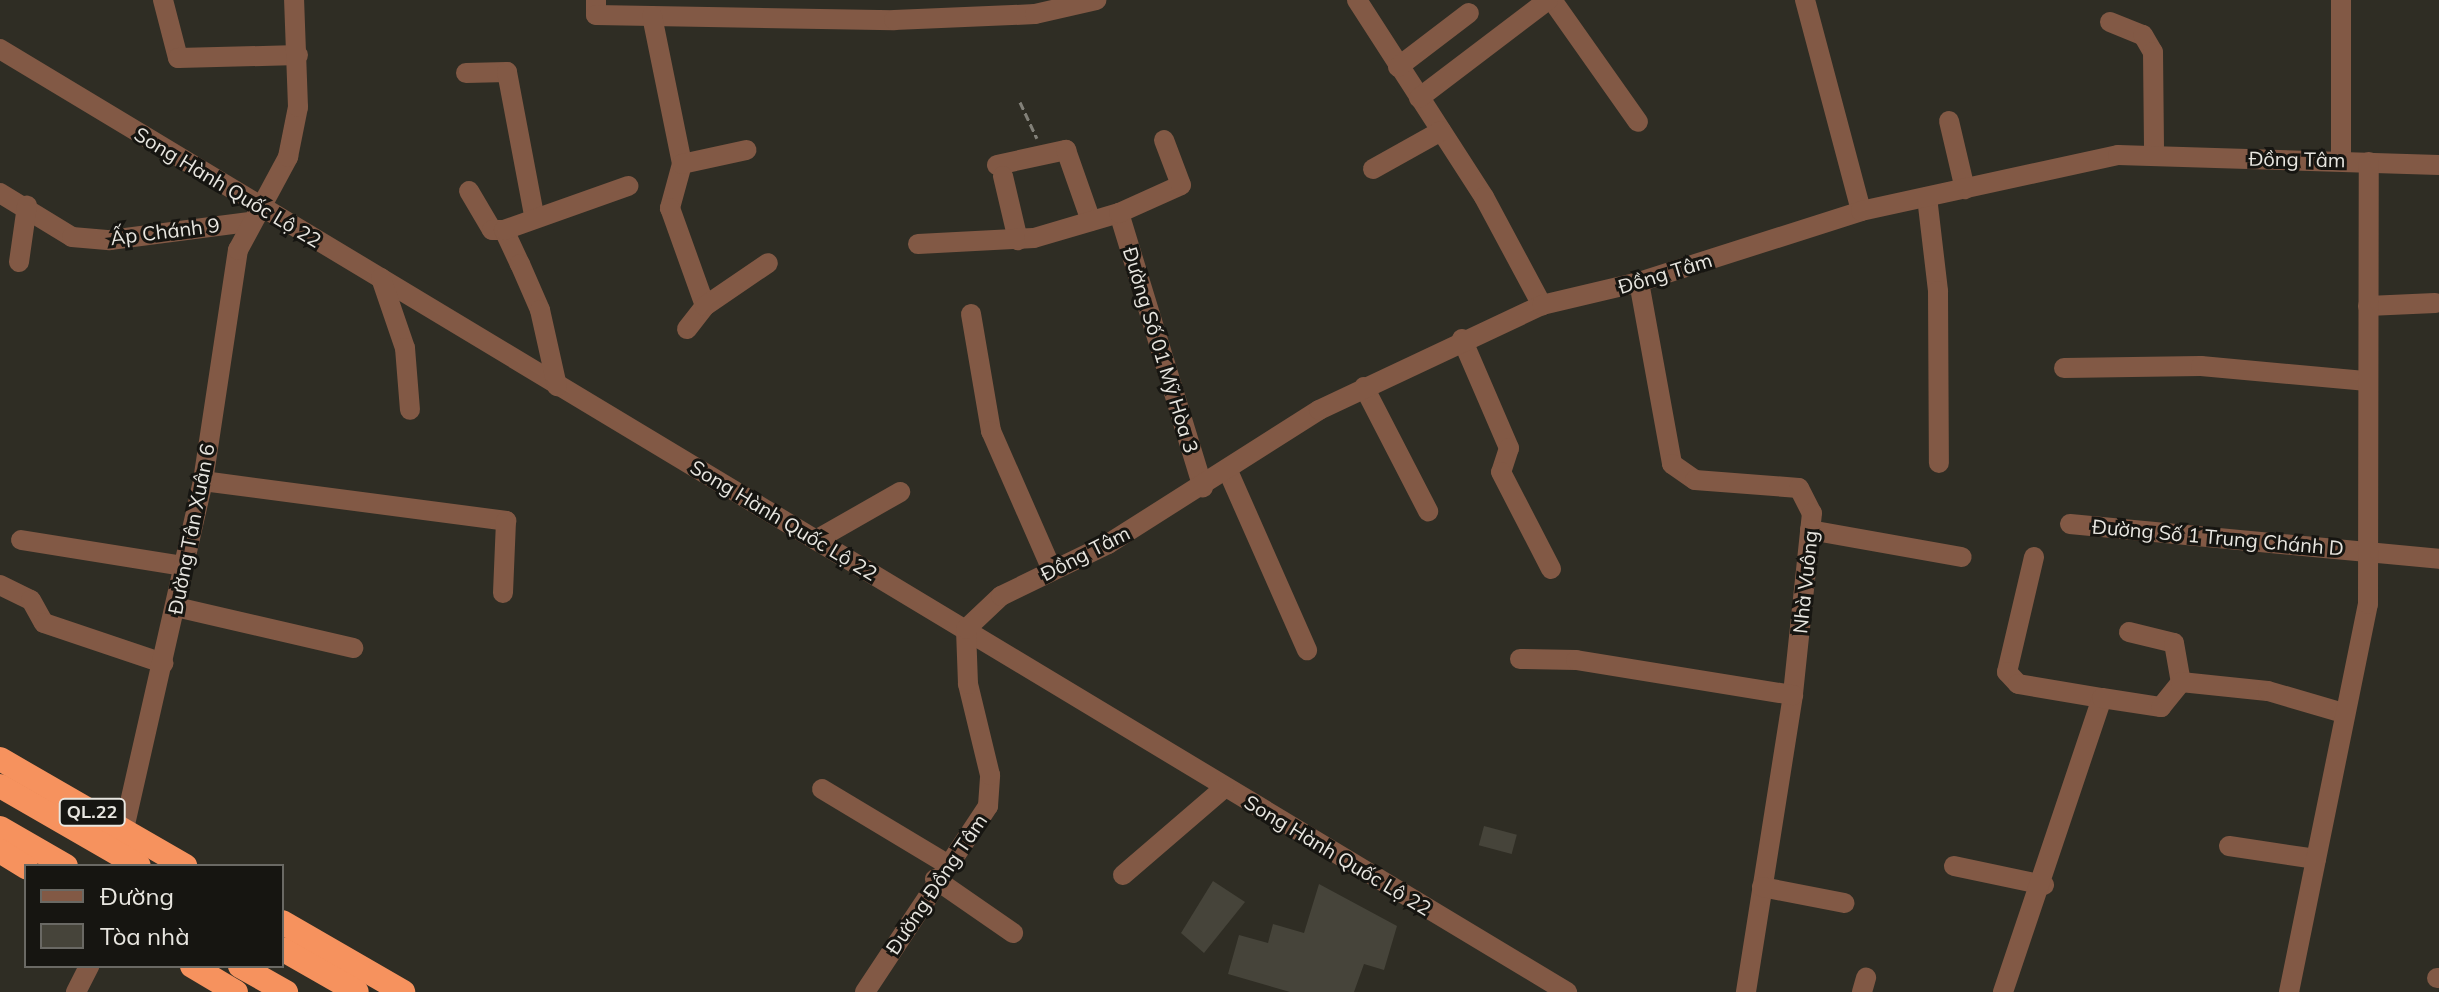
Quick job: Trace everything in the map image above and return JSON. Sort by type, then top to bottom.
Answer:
[{"type":"highway","name":"QL.22","points":[[0,759],[127,850]]},
{"type":"highway","name":"QL.22","points":[[0,786],[127,850],[178,864]]},
{"type":"highway","points":[[0,828],[63,864]]},
{"type":"highway","points":[[0,851],[24,866]]},
{"type":"highway","points":[[284,923],[403,992]]},
{"type":"highway","points":[[284,950],[357,992]]},
{"type":"highway","points":[[195,968],[233,991]]},
{"type":"highway","points":[[244,968],[286,992]]},
{"type":"street","points":[[163,0],[178,58],[298,55]]},
{"type":"street","name":"Đường Tân Xuân 6","points":[[127,850],[163,663],[203,481],[227,302],[255,214],[288,157],[298,55],[294,0]]},
{"type":"street","points":[[1357,0],[1441,131],[1542,305]]},
{"type":"street","points":[[1419,98],[1550,0],[1638,122]]},
{"type":"street","points":[[1805,0],[1861,211]]},
{"type":"street","points":[[2341,0],[2341,159]]},
{"type":"street","points":[[596,8],[652,16],[997,8],[1090,1]]},
{"type":"street","points":[[1398,67],[1469,13]]},
{"type":"street","points":[[652,16],[682,164],[669,205],[705,306]]},
{"type":"street","points":[[2110,22],[2143,35],[2153,52],[2154,155]]},
{"type":"street","name":"Song Hành Quốc Lộ 22","points":[[0,49],[255,214],[381,278],[1567,992]]},
{"type":"street","points":[[466,73],[507,72],[534,215]]},
{"type":"street","points":[[1949,121],[1965,189]]},
{"type":"street","points":[[1373,169],[1441,131]]},
{"type":"street","points":[[918,244],[1018,240],[1119,213],[1181,185],[1164,140]]},
{"type":"street","points":[[682,164],[746,150]]},
{"type":"street","points":[[1018,240],[1000,171],[1066,150],[1091,221]]},
{"type":"street","name":"Đồng Tâm","points":[[966,629],[1001,596],[1203,487],[1364,387],[1462,339],[1542,305],[1639,282],[1861,211],[2118,155],[2341,159],[2439,165]]},
{"type":"street","points":[[2289,992],[2343,713],[2368,604],[2369,162]]},
{"type":"street","points":[[469,191],[492,230],[504,230],[534,215],[628,186]]},
{"type":"street","name":"Ấp Chánh 9","points":[[0,193],[27,206],[72,237],[110,240],[255,214]]},
{"type":"street","points":[[1927,197],[1938,291],[1939,463]]},
{"type":"street","points":[[19,262],[27,206]]},
{"type":"street","name":"Đường Số 01 Mỹ Hòa 3","points":[[1119,213],[1203,487]]},
{"type":"street","points":[[504,230],[540,310],[557,386]]},
{"type":"street","points":[[687,329],[705,306],[768,263]]},
{"type":"street","points":[[381,278],[405,348],[410,410]]},
{"type":"street","name":"Nhà Vuông","points":[[1639,282],[1672,464],[1695,480],[1799,488],[1812,513],[1793,695],[1746,992]]},
{"type":"street","points":[[2368,306],[2435,303]]},
{"type":"street","points":[[971,314],[991,431],[1052,570]]},
{"type":"street","points":[[1462,339],[1509,448],[1501,472],[1551,569]]},
{"type":"street","points":[[2064,368],[2201,366],[2367,381]]},
{"type":"street","points":[[1364,387],[1428,511]]},
{"type":"street","points":[[1228,471],[1307,650]]},
{"type":"street","points":[[203,481],[506,521],[503,593]]},
{"type":"street","points":[[816,540],[900,492]]},
{"type":"street","name":"Đường Số 1 Trung Chánh D","points":[[2070,524],[2439,559]]},
{"type":"street","points":[[1810,530],[1962,557]]},
{"type":"street","points":[[21,540],[184,566]]},
{"type":"street","points":[[2034,557],[2007,672],[2018,684],[2161,707],[2181,682],[2174,643],[2129,632]]},
{"type":"street","points":[[0,585],[31,600],[44,623],[163,663]]},
{"type":"street","points":[[176,607],[353,648]]},
{"type":"street","name":"Đường Đồng Tâm","points":[[865,992],[940,871],[988,806],[990,775],[968,684],[966,629]]},
{"type":"street","points":[[1520,659],[1576,660],[1793,695]]},
{"type":"street","points":[[2181,682],[2268,691],[2343,713]]},
{"type":"street","points":[[2003,992],[2044,885],[2102,698]]},
{"type":"street","points":[[1123,875],[1224,788]]},
{"type":"street","points":[[822,789],[940,871],[1013,933]]},
{"type":"street","points":[[2229,846],[2316,859]]},
{"type":"street","points":[[1954,866],[2044,885]]},
{"type":"street","points":[[1762,887],[1844,903]]},
{"type":"street","points":[[76,992],[88,968]]},
{"type":"path","points":[[1020,102],[1041,143],[1066,150]]},
{"type":"building","points":[[1484,826],[1517,835],[1512,854],[1479,845]]},
{"type":"building","points":[[1213,881],[1245,902],[1204,953],[1181,933]]},
{"type":"building","points":[[1319,884],[1397,926],[1384,970],[1364,964],[1354,992],[1290,992],[1228,974],[1239,935],[1268,943],[1273,924],[1304,933]]}]
